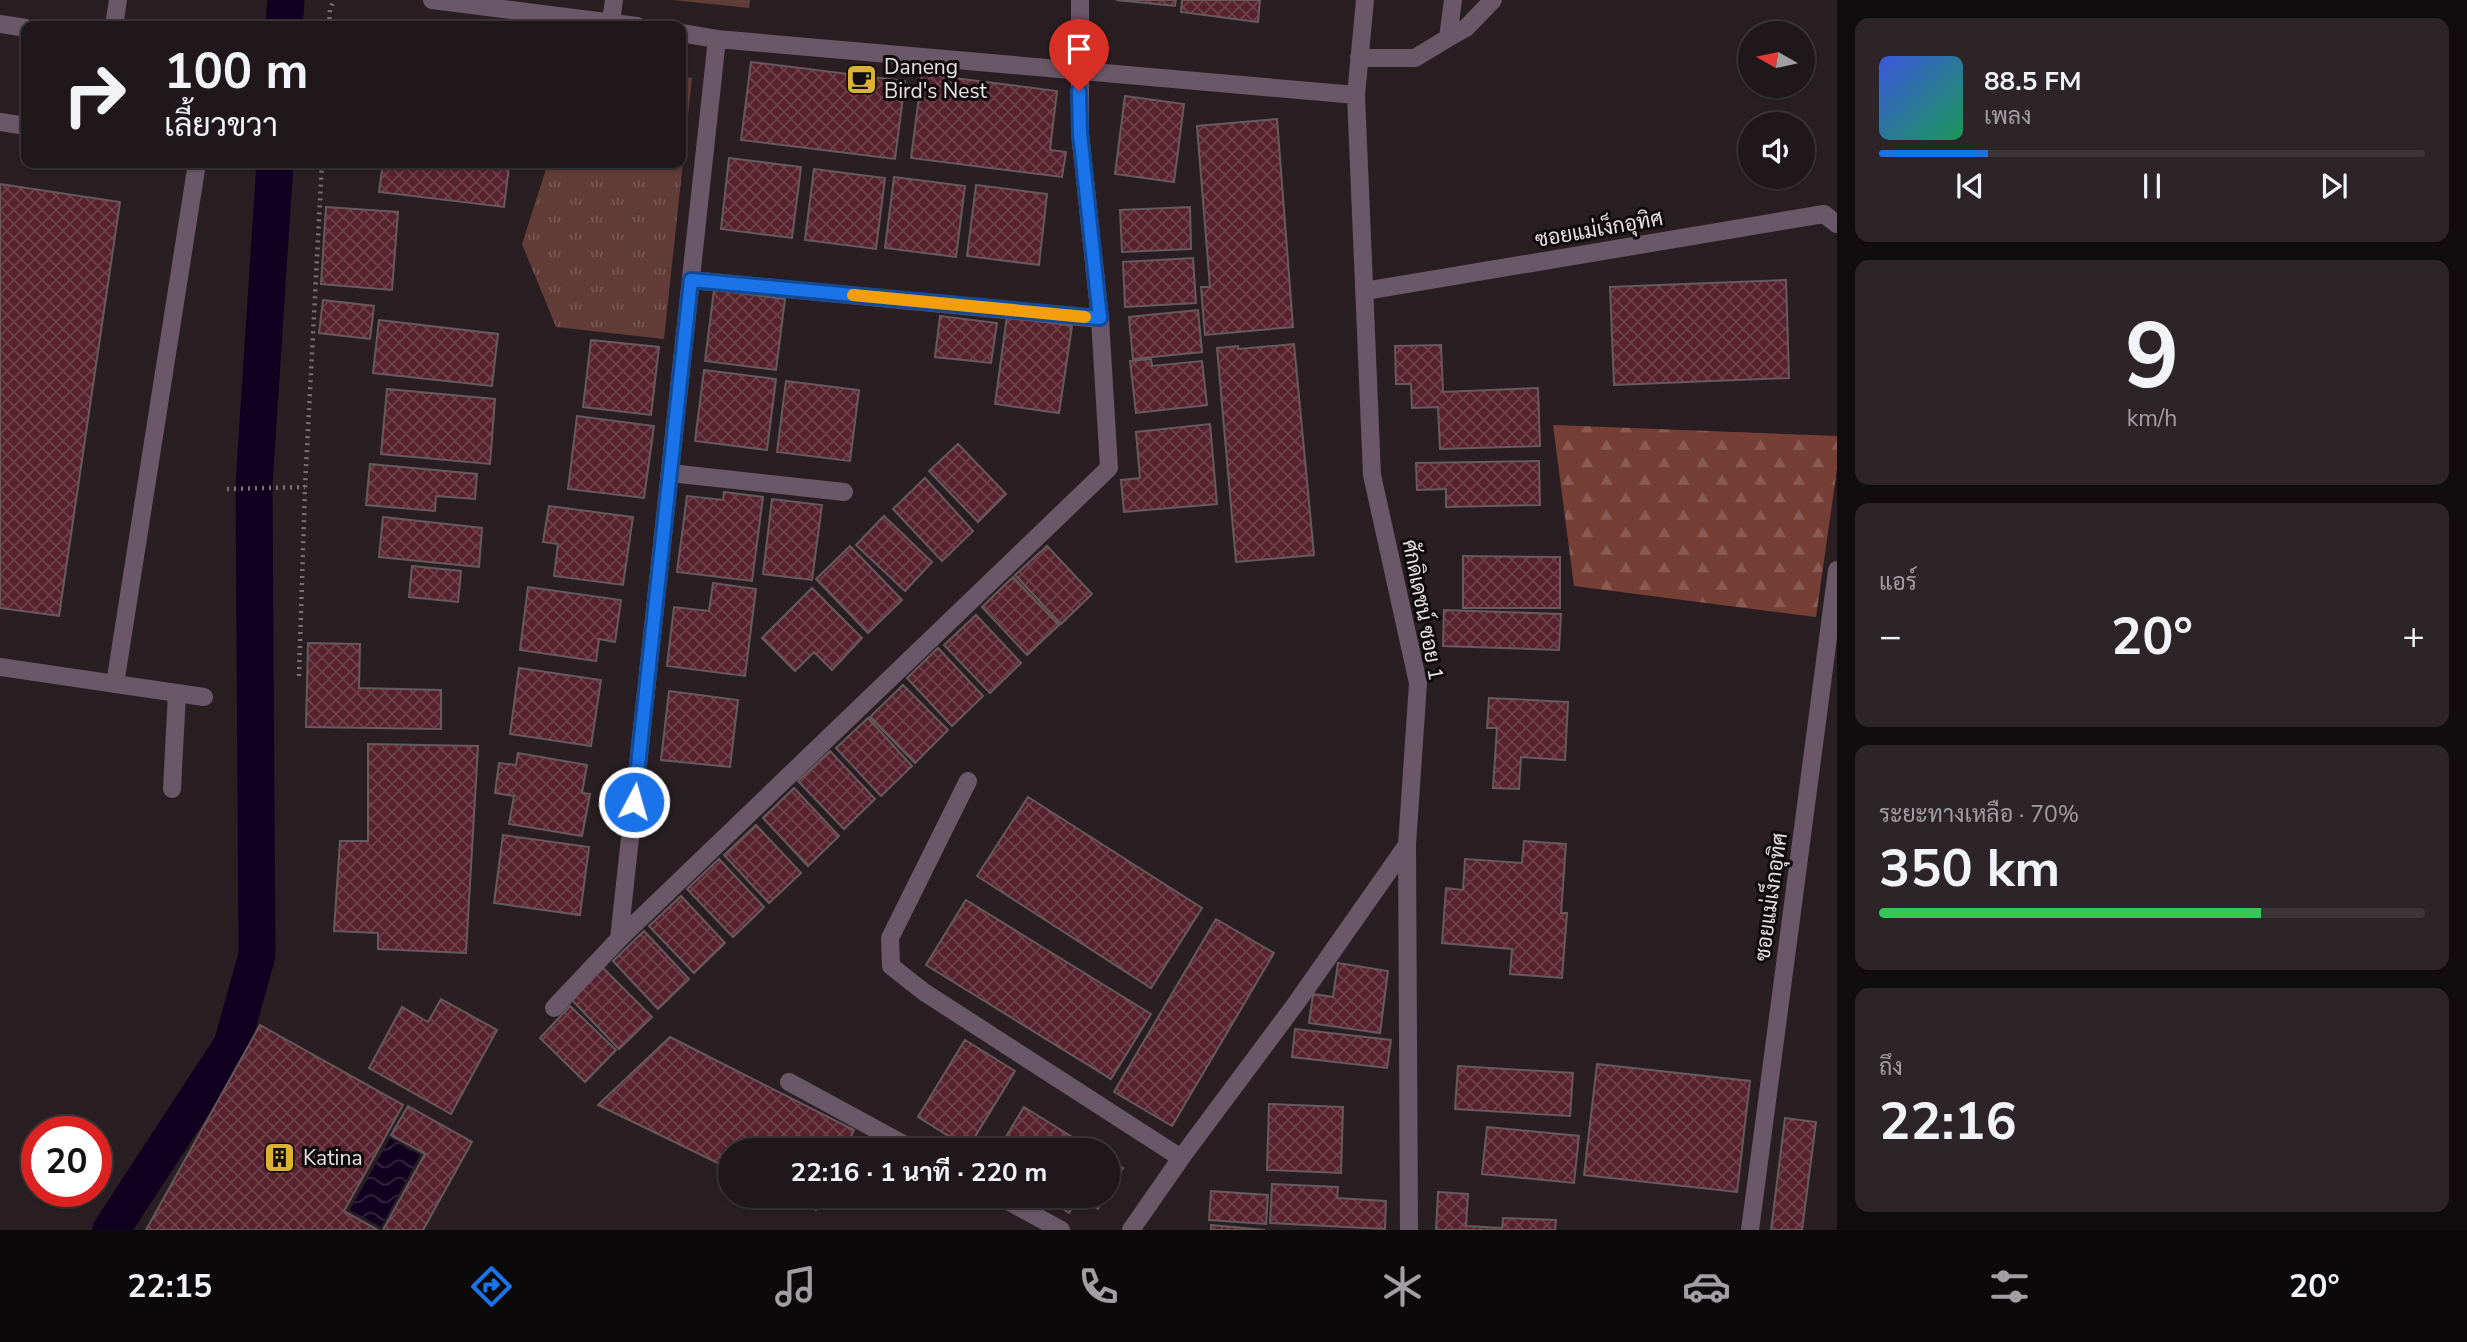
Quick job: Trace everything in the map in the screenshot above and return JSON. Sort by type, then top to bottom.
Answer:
[{"type":"street","points":[[115,21],[118,0]]},
{"type":"street","points":[[432,0],[497,4],[605,21]]},
{"type":"street","points":[[611,21],[614,0]]},
{"type":"street","points":[[554,1008],[620,939],[1109,468],[1100,318],[1080,133],[1080,0]]},
{"type":"street","name":"ศักดิเดชน์ ซอย 1","points":[[1365,0],[1356,95],[1372,475],[1418,683],[1407,845],[1409,1230]]},
{"type":"street","points":[[1448,38],[1453,0]]},
{"type":"street","points":[[1359,58],[1415,58],[1466,28],[1493,0]]},
{"type":"street","points":[[0,24],[21,27]]},
{"type":"street","points":[[686,34],[717,39],[1356,95]]},
{"type":"street","points":[[620,939],[717,39]]},
{"type":"street","points":[[0,122],[21,125]]},
{"type":"street","points":[[116,684],[196,168]]},
{"type":"street","name":"ซอยแม่เง็กอุทิศ","points":[[1365,291],[1824,214],[1837,224]]},
{"type":"street","points":[[691,280],[1100,318]]},
{"type":"street","points":[[670,473],[844,492]]},
{"type":"street","name":"ซอยแม่เง็กอุทิศ","points":[[1750,1230],[1837,570]]},
{"type":"street","points":[[0,667],[204,697]]},
{"type":"street","points":[[172,789],[177,694]]},
{"type":"street","points":[[968,781],[890,938],[891,966],[924,992],[1181,1158]]},
{"type":"street","points":[[1131,1230],[1407,845]]},
{"type":"street","points":[[789,1082],[892,1138]]},
{"type":"street","points":[[1021,1208],[1061,1230]]},
{"type":"path","points":[[329,21],[334,0]]},
{"type":"path","points":[[299,676],[305,487],[322,168]]},
{"type":"path","points":[[227,489],[305,487]]},
{"type":"green space","points":[[673,0],[750,0],[749,8]]},
{"type":"green space","points":[[686,77],[692,78],[686,134]]},
{"type":"green space","points":[[546,168],[682,168],[664,339],[556,327],[522,244]]},
{"type":"green space","points":[[1553,425],[1837,436],[1837,469],[1816,617],[1574,586]]},
{"type":"water","points":[[390,1138],[420,1155],[381,1227],[350,1210]]},
{"type":"building","points":[[1116,0],[1176,0],[1175,6]]},
{"type":"building","points":[[1182,0],[1260,0],[1258,22],[1181,12]]},
{"type":"building","points":[[751,62],[905,81],[895,159],[741,140]]},
{"type":"building","points":[[922,74],[1057,91],[1050,150],[1066,152],[1062,177],[911,158]]},
{"type":"building","points":[[1125,96],[1184,104],[1174,182],[1115,174]]},
{"type":"building","points":[[1277,119],[1293,327],[1205,335],[1201,287],[1210,287],[1197,126]]},
{"type":"building","points":[[729,158],[801,167],[792,238],[721,229]]},
{"type":"building","points":[[382,168],[509,168],[504,207],[379,192]]},
{"type":"building","points":[[814,169],[885,178],[876,249],[805,240]]},
{"type":"building","points":[[894,177],[965,186],[956,257],[885,248]]},
{"type":"building","points":[[0,184],[120,202],[59,616],[0,608]]},
{"type":"building","points":[[976,185],[1047,194],[1039,265],[967,256]]},
{"type":"building","points":[[326,207],[398,212],[392,290],[321,284]]},
{"type":"building","points":[[1190,207],[1191,249],[1122,252],[1120,210]]},
{"type":"building","points":[[1193,258],[1196,303],[1125,307],[1123,262]]},
{"type":"building","points":[[1786,280],[1789,378],[1614,385],[1610,287]]},
{"type":"building","points":[[714,290],[785,299],[776,370],[705,361]]},
{"type":"building","points":[[323,300],[374,306],[370,339],[319,333]]},
{"type":"building","points":[[1198,310],[1202,352],[1133,359],[1129,317]]},
{"type":"building","points":[[940,316],[997,323],[991,363],[935,357]]},
{"type":"building","points":[[1007,316],[1072,326],[1059,413],[995,404]]},
{"type":"building","points":[[379,320],[498,334],[492,386],[373,373]]},
{"type":"building","points":[[591,340],[659,347],[651,415],[583,407]]},
{"type":"building","points":[[1294,344],[1314,555],[1236,562],[1217,348]]},
{"type":"building","points":[[1441,345],[1443,392],[1538,388],[1540,446],[1440,449],[1438,407],[1412,408],[1411,384],[1396,384],[1395,346]]},
{"type":"building","points":[[1151,359],[1152,366],[1202,361],[1207,405],[1136,413],[1130,361]]},
{"type":"building","points":[[704,370],[776,379],[767,450],[695,441]]},
{"type":"building","points":[[786,381],[859,390],[850,461],[777,452]]},
{"type":"building","points":[[387,389],[495,399],[490,464],[381,454]]},
{"type":"building","points":[[577,416],[654,426],[644,498],[568,489]]},
{"type":"building","points":[[1210,424],[1217,504],[1124,512],[1121,480],[1140,478],[1136,432]]},
{"type":"building","points":[[958,444],[1006,494],[978,522],[929,471]]},
{"type":"building","points":[[1539,461],[1540,505],[1446,507],[1446,489],[1417,490],[1416,463]]},
{"type":"building","points":[[370,464],[477,474],[475,499],[436,496],[435,511],[366,505]]},
{"type":"building","points":[[925,478],[973,531],[942,561],[893,509]]},
{"type":"building","points":[[724,492],[763,497],[752,581],[677,572],[687,496],[723,500]]},
{"type":"building","points":[[772,499],[822,505],[812,580],[763,574]]},
{"type":"building","points":[[549,506],[633,517],[623,585],[554,576],[558,544],[543,542]]},
{"type":"building","points":[[884,516],[932,562],[905,591],[856,545]]},
{"type":"building","points":[[383,517],[482,528],[479,567],[379,557]]},
{"type":"building","points":[[850,546],[902,600],[868,633],[816,579]]},
{"type":"building","points":[[1047,546],[1092,594],[1061,624],[1015,575]]},
{"type":"building","points":[[1463,556],[1560,557],[1560,608],[1463,608]]},
{"type":"building","points":[[412,566],[461,571],[458,602],[409,597]]},
{"type":"building","points":[[1013,577],[1059,625],[1027,655],[982,607]]},
{"type":"building","points":[[713,583],[756,589],[745,676],[667,666],[674,607],[709,611]]},
{"type":"building","points":[[528,587],[621,600],[615,642],[599,639],[596,661],[520,650]]},
{"type":"building","points":[[812,588],[862,638],[832,670],[814,652],[795,671],[762,638]]},
{"type":"building","points":[[1444,610],[1561,614],[1559,650],[1443,646]]},
{"type":"building","points":[[976,615],[1021,663],[990,693],[944,645]]},
{"type":"building","points":[[308,643],[360,644],[359,688],[441,690],[441,729],[306,727]]},
{"type":"building","points":[[938,648],[983,696],[952,726],[907,678]]},
{"type":"building","points":[[519,668],[601,680],[591,746],[510,734]]},
{"type":"building","points":[[903,685],[948,730],[915,763],[870,717]]},
{"type":"building","points":[[669,691],[738,700],[730,767],[661,760]]},
{"type":"building","points":[[1489,698],[1568,702],[1565,760],[1521,757],[1519,789],[1493,788],[1497,728],[1487,728]]},
{"type":"building","points":[[868,718],[912,766],[881,796],[836,748]]},
{"type":"building","points":[[368,744],[478,746],[466,953],[378,949],[378,933],[334,931],[340,841],[368,841]]},
{"type":"building","points":[[830,751],[875,799],[844,829],[798,781]]},
{"type":"building","points":[[518,753],[587,765],[582,793],[590,794],[582,836],[509,824],[514,796],[495,793],[499,763],[516,765]]},
{"type":"building","points":[[794,788],[839,836],[808,866],[763,818]]},
{"type":"building","points":[[1028,797],[1202,908],[1151,988],[977,876]]},
{"type":"building","points":[[756,825],[801,873],[769,903],[724,855]]},
{"type":"building","points":[[503,835],[589,847],[580,915],[494,903]]},
{"type":"building","points":[[1524,841],[1566,844],[1561,913],[1567,913],[1562,978],[1510,974],[1512,949],[1442,943],[1446,888],[1463,890],[1465,859],[1522,863]]},
{"type":"building","points":[[719,859],[764,907],[733,937],[687,889]]},
{"type":"building","points":[[681,896],[725,943],[694,973],[649,926]]},
{"type":"building","points":[[966,900],[1151,1014],[1111,1079],[926,965]]},
{"type":"building","points":[[1216,919],[1274,953],[1172,1126],[1114,1092]]},
{"type":"building","points":[[644,931],[689,979],[658,1009],[613,961]]},
{"type":"building","points":[[1338,963],[1388,971],[1380,1033],[1309,1023],[1313,994],[1333,997]]},
{"type":"building","points":[[603,968],[652,1017],[619,1049],[571,999]]},
{"type":"building","points":[[441,999],[497,1030],[451,1114],[369,1068],[402,1007],[428,1022]]},
{"type":"building","points":[[570,1006],[616,1050],[585,1082],[540,1038]]},
{"type":"building","name":"Katina","points":[[260,1025],[403,1105],[344,1211],[378,1230],[146,1230]]},
{"type":"building","points":[[1295,1029],[1391,1040],[1387,1068],[1292,1057]]},
{"type":"building","points":[[670,1037],[854,1130],[850,1138],[718,1138],[718,1163],[598,1105]]},
{"type":"building","points":[[965,1040],[1015,1071],[974,1138],[952,1138],[918,1117]]},
{"type":"building","points":[[1597,1064],[1750,1081],[1737,1192],[1584,1175]]},
{"type":"building","points":[[1458,1066],[1573,1073],[1570,1116],[1455,1109]]},
{"type":"building","points":[[1269,1104],[1343,1107],[1341,1173],[1267,1170]]},
{"type":"building","name":"Katina","points":[[408,1106],[472,1142],[423,1230],[383,1230],[425,1154],[391,1135]]},
{"type":"building","points":[[1024,1107],[1074,1138],[1005,1138]]},
{"type":"building","points":[[1785,1118],[1816,1122],[1802,1230],[1771,1230]]},
{"type":"building","points":[[1487,1127],[1579,1136],[1574,1183],[1482,1174]]},
{"type":"building","points":[[1272,1184],[1338,1187],[1337,1198],[1386,1201],[1385,1229],[1270,1223]]},
{"type":"building","points":[[1211,1191],[1268,1195],[1266,1224],[1209,1220]]},
{"type":"building","points":[[1438,1192],[1468,1194],[1466,1226],[1502,1228],[1503,1218],[1556,1220],[1555,1230],[1436,1230]]},
{"type":"building","points":[[1211,1225],[1265,1230],[1211,1230]]},
{"type":"waterway","points":[[284,21],[286,0]]},
{"type":"waterway","points":[[111,1230],[232,1045],[257,955],[254,484],[275,168]]},
{"type":"slow traffic","points":[[853,295],[1085,317]]},
{"type":"place","name":"Daneng Bird's Nest","points":[[861,79]]},
{"type":"place","name":"Katina","points":[[280,1158]]},
{"type":"route","points":[[634,802],[691,280],[1100,318],[1080,133],[1079,91]]}]
